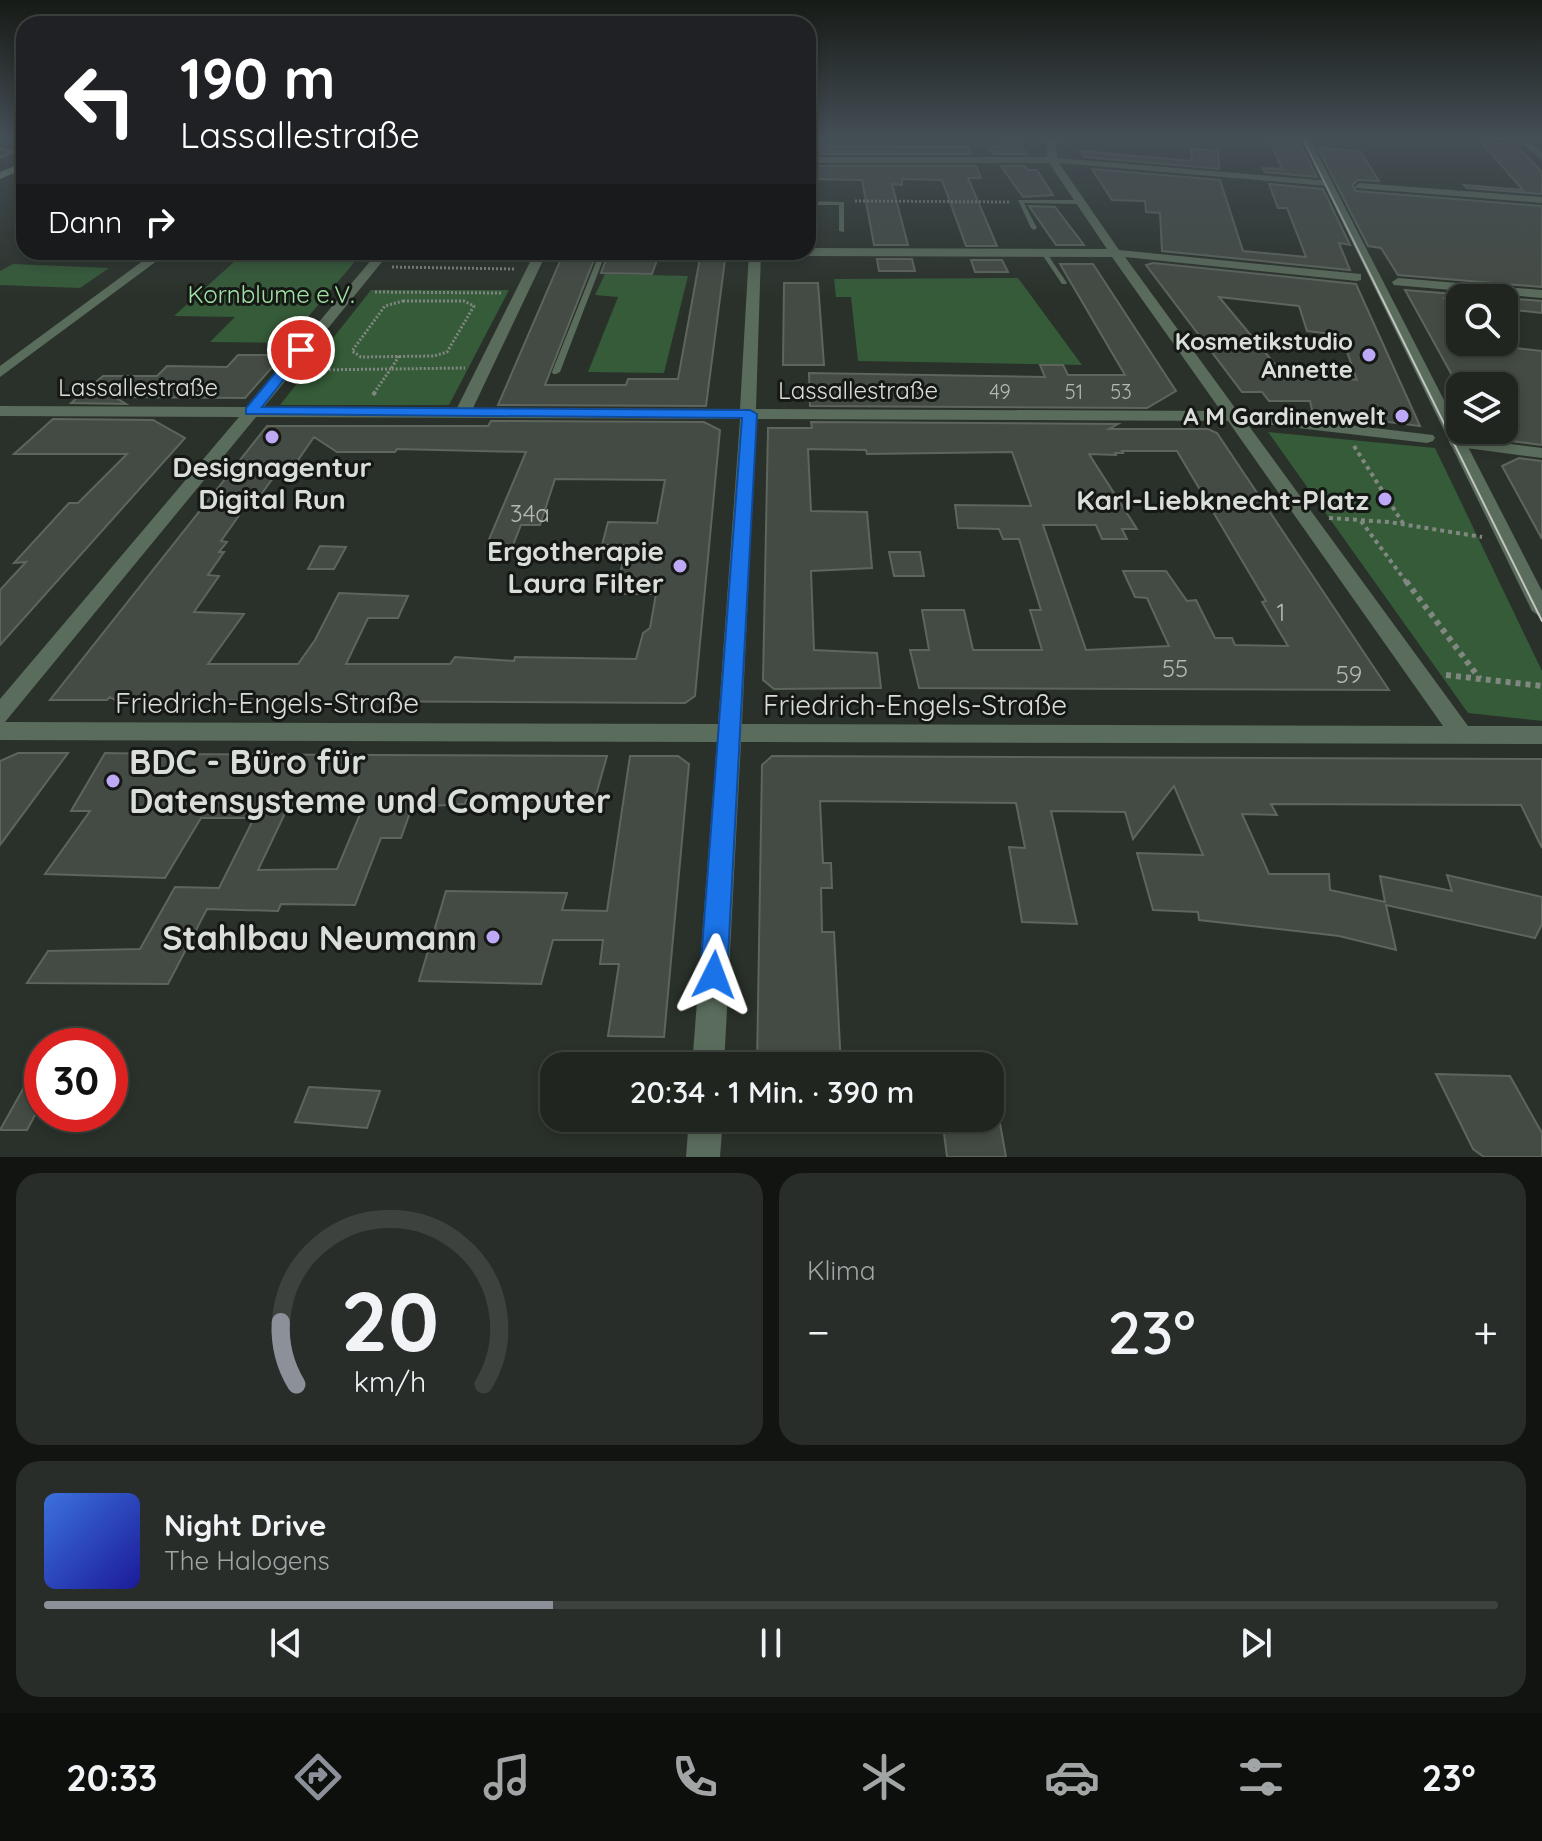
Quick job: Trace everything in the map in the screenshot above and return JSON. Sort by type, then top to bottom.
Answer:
[{"type":"street","points":[[1072,191],[1462,735]]},
{"type":"street","points":[[1331,191],[1446,420]]},
{"type":"street","points":[[1425,191],[1542,200]]},
{"type":"street","points":[[816,252],[1117,253],[1357,277]]},
{"type":"street","points":[[0,373],[152,260]]},
{"type":"street","points":[[0,715],[377,260]]},
{"type":"street","points":[[463,412],[537,260]]},
{"type":"street","points":[[709,1052],[750,414],[755,260]]},
{"type":"street","points":[[1398,282],[1542,294]]},
{"type":"street","name":"Lassallestraße","points":[[0,411],[1232,416],[1427,438]]},
{"type":"street","points":[[1458,444],[1542,611]]},
{"type":"street","points":[[1472,444],[1542,453]]},
{"type":"street","name":"Friedrich-Engels-Straße","points":[[0,731],[1542,735]]},
{"type":"street","points":[[703,1157],[705,1132]]},
{"type":"lane","points":[[1034,228],[1020,201],[1079,202]]},
{"type":"lane","points":[[816,203],[842,203],[842,231]]},
{"type":"lane","points":[[1044,253],[1064,283]]},
{"type":"lane","points":[[556,372],[600,260]]},
{"type":"path","points":[[842,203],[1020,201]]},
{"type":"path","points":[[371,267],[532,269]]},
{"type":"path","points":[[350,292],[522,293]]},
{"type":"path","points":[[434,301],[439,292]]},
{"type":"path","points":[[403,301],[464,301],[474,306],[447,352],[434,356],[399,356],[361,357],[352,351],[385,306],[403,301]]},
{"type":"path","points":[[362,412],[399,356]]},
{"type":"path","points":[[284,370],[486,368]]},
{"type":"path","points":[[1342,428],[1404,525]]},
{"type":"path","points":[[1304,516],[1404,525],[1507,541]]},
{"type":"path","points":[[1361,520],[1480,679]]},
{"type":"path","points":[[1417,672],[1542,686]]},
{"type":"green space","name":"Kornblume e.V.","points":[[236,260],[356,260],[286,343],[210,342],[235,317],[174,316]]},
{"type":"green space","points":[[13,264],[109,268],[80,288],[0,285],[0,271]]},
{"type":"green space","points":[[605,274],[688,276],[664,373],[588,372],[618,297],[595,295]]},
{"type":"green space","points":[[1018,278],[1082,365],[858,361],[851,297],[836,297],[834,279]]},
{"type":"green space","points":[[371,290],[509,290],[449,405],[280,405]]},
{"type":"green space","points":[[1268,432],[1435,448],[1542,671],[1542,721],[1468,713]]},
{"type":"building","points":[[864,191],[894,191],[908,245],[874,245]]},
{"type":"building","points":[[946,191],[974,191],[997,246],[966,246]]},
{"type":"building","points":[[1019,191],[1050,191],[1053,195],[1023,197]]},
{"type":"building","points":[[1106,191],[1224,191],[1243,251],[1306,257],[1287,208],[1278,208],[1272,191],[1324,191],[1350,245],[1339,243],[1350,270],[1162,251],[1160,213],[1146,212],[1145,201],[1112,200]]},
{"type":"building","points":[[1340,191],[1542,206],[1542,287],[1398,275],[1381,248],[1368,246]]},
{"type":"building","points":[[1504,191],[1542,191],[1542,194]]},
{"type":"building","points":[[1029,206],[1055,207],[1084,245],[1056,245]]},
{"type":"building","points":[[877,259],[912,259],[915,271],[879,271]]},
{"type":"building","points":[[561,260],[594,260],[545,385],[626,385],[628,379],[678,379],[700,260],[725,260],[706,406],[498,405]]},
{"type":"building","points":[[606,260],[657,260],[652,274],[601,273]]},
{"type":"building","points":[[971,260],[1002,260],[1008,272],[975,272]]},
{"type":"building","points":[[1153,263],[1356,284],[1420,426],[1348,417],[1312,410],[1310,401],[1269,401],[1262,392],[1242,392],[1146,265]],"holes":[[[1219,297],[1299,306],[1307,331],[1341,335],[1357,380],[1279,369]]]},
{"type":"building","points":[[1060,264],[1093,264],[1176,391],[1147,408],[810,406],[809,373],[1045,377],[1040,365],[1063,365],[1068,375],[1125,375]]},
{"type":"building","points":[[784,283],[818,283],[824,365],[783,365]]},
{"type":"building","points":[[1405,290],[1446,293],[1446,356],[1518,356],[1518,348],[1542,351],[1542,445],[1518,442],[1518,372],[1450,372]]},
{"type":"building","points":[[1518,299],[1542,301],[1542,313],[1518,310]]},
{"type":"building","points":[[238,355],[283,355],[245,398],[115,397],[126,404],[71,403],[103,376],[157,376],[167,366],[227,367]]},
{"type":"building","points":[[53,419],[153,420],[185,438],[0,645],[0,590],[26,562],[14,563],[69,503],[78,503],[127,454],[14,454]]},
{"type":"building","points":[[491,421],[704,422],[720,430],[695,696],[685,703],[115,700],[110,697],[107,700],[50,700],[267,426],[488,426]],"holes":[[[314,437],[337,452],[395,452],[397,449],[526,452],[487,544],[513,545],[521,525],[540,525],[555,479],[665,480],[657,523],[608,522],[602,545],[627,545],[615,594],[656,594],[650,628],[643,633],[636,659],[515,657],[514,661],[455,657],[450,664],[346,664],[368,618],[398,618],[408,596],[339,593],[315,640],[298,664],[208,664],[244,614],[194,612],[219,576],[208,575],[224,552],[219,552],[227,542],[221,541],[250,500],[257,500],[284,463],[296,463]]]},
{"type":"building","points":[[811,422],[1118,424],[1109,429],[1208,429],[1217,433],[1389,690],[919,688],[910,650],[929,650],[922,610],[964,610],[973,650],[1042,650],[1030,610],[1041,610],[1019,539],[1003,539],[999,529],[958,528],[955,505],[1031,506],[1012,452],[867,454],[866,450],[808,449],[811,511],[867,512],[872,568],[811,571],[814,650],[877,653],[881,688],[774,689],[763,680],[768,428],[812,428]],"holes":[[[1177,451],[1266,601],[1262,602],[1288,646],[1235,645],[1232,638],[1215,638],[1196,600],[1187,601],[1166,571],[1123,571],[1135,597],[1147,598],[1169,646],[1086,650],[1043,525],[1096,525],[1102,539],[1127,539],[1122,529],[1137,529],[1089,454]]]},
{"type":"building","points":[[1519,458],[1542,461],[1542,539],[1502,466]]},
{"type":"building","points":[[320,546],[346,547],[334,569],[308,569]]},
{"type":"building","points":[[889,552],[920,552],[924,576],[894,576]]},
{"type":"building","points":[[18,753],[68,753],[0,845],[0,761]]},
{"type":"building","points":[[105,753],[607,756],[594,802],[466,800],[465,804],[412,807],[401,838],[381,838],[355,905],[281,904],[278,911],[207,909],[168,984],[27,983],[48,951],[140,949],[175,887],[219,888],[254,818],[201,818],[165,878],[45,874],[90,811],[71,811]],"holes":[[[326,798],[339,811],[361,812],[337,869],[258,870],[287,809],[309,811]]]},
{"type":"building","points":[[630,756],[678,756],[689,764],[664,1037],[608,1036],[619,964],[600,964],[603,940],[553,940],[541,984],[419,981],[446,891],[567,893],[562,910],[607,911]]},
{"type":"building","points":[[772,756],[1542,759],[1542,848],[1521,805],[1271,804],[1277,815],[1242,814],[1269,874],[1329,874],[1330,890],[1385,902],[1380,876],[1452,891],[1447,875],[1542,897],[1542,924],[1535,938],[1386,905],[1396,950],[1339,936],[1199,920],[1198,912],[1153,910],[1137,853],[1203,855],[1174,786],[1133,839],[1125,812],[1051,811],[1077,924],[1022,922],[1009,847],[1025,848],[1016,803],[820,801],[823,863],[831,863],[832,888],[821,888],[822,932],[834,932],[840,1052],[757,1052],[762,765]]},
{"type":"building","points":[[1436,1074],[1510,1076],[1542,1133],[1542,1157],[1484,1157],[1473,1149]]},
{"type":"building","points":[[24,1087],[24,1130],[0,1130]]},
{"type":"building","points":[[309,1087],[380,1091],[367,1128],[295,1122]]},
{"type":"building","points":[[944,1132],[1002,1132],[1006,1157],[947,1157]]},
{"type":"tram line","points":[[1329,191],[1542,621]]},
{"type":"place","name":"Kosmetikstudio Annette","points":[[1369,355]]},
{"type":"place","name":"A M Gardinenwelt","points":[[1402,416]]},
{"type":"place","name":"Designagentur Digital Run","points":[[272,437]]},
{"type":"place","name":"Karl-Liebknecht-Platz","points":[[1385,499]]},
{"type":"place","name":"Ergotherapie Laura Filter","points":[[680,566]]},
{"type":"place","name":"BDC - Büro für Datensysteme und Computer","points":[[113,781]]},
{"type":"place","name":"Stahlbau Neumann","points":[[493,937]]},
{"type":"route","points":[[301,350],[251,411],[750,414],[727,733],[714,975]]}]
